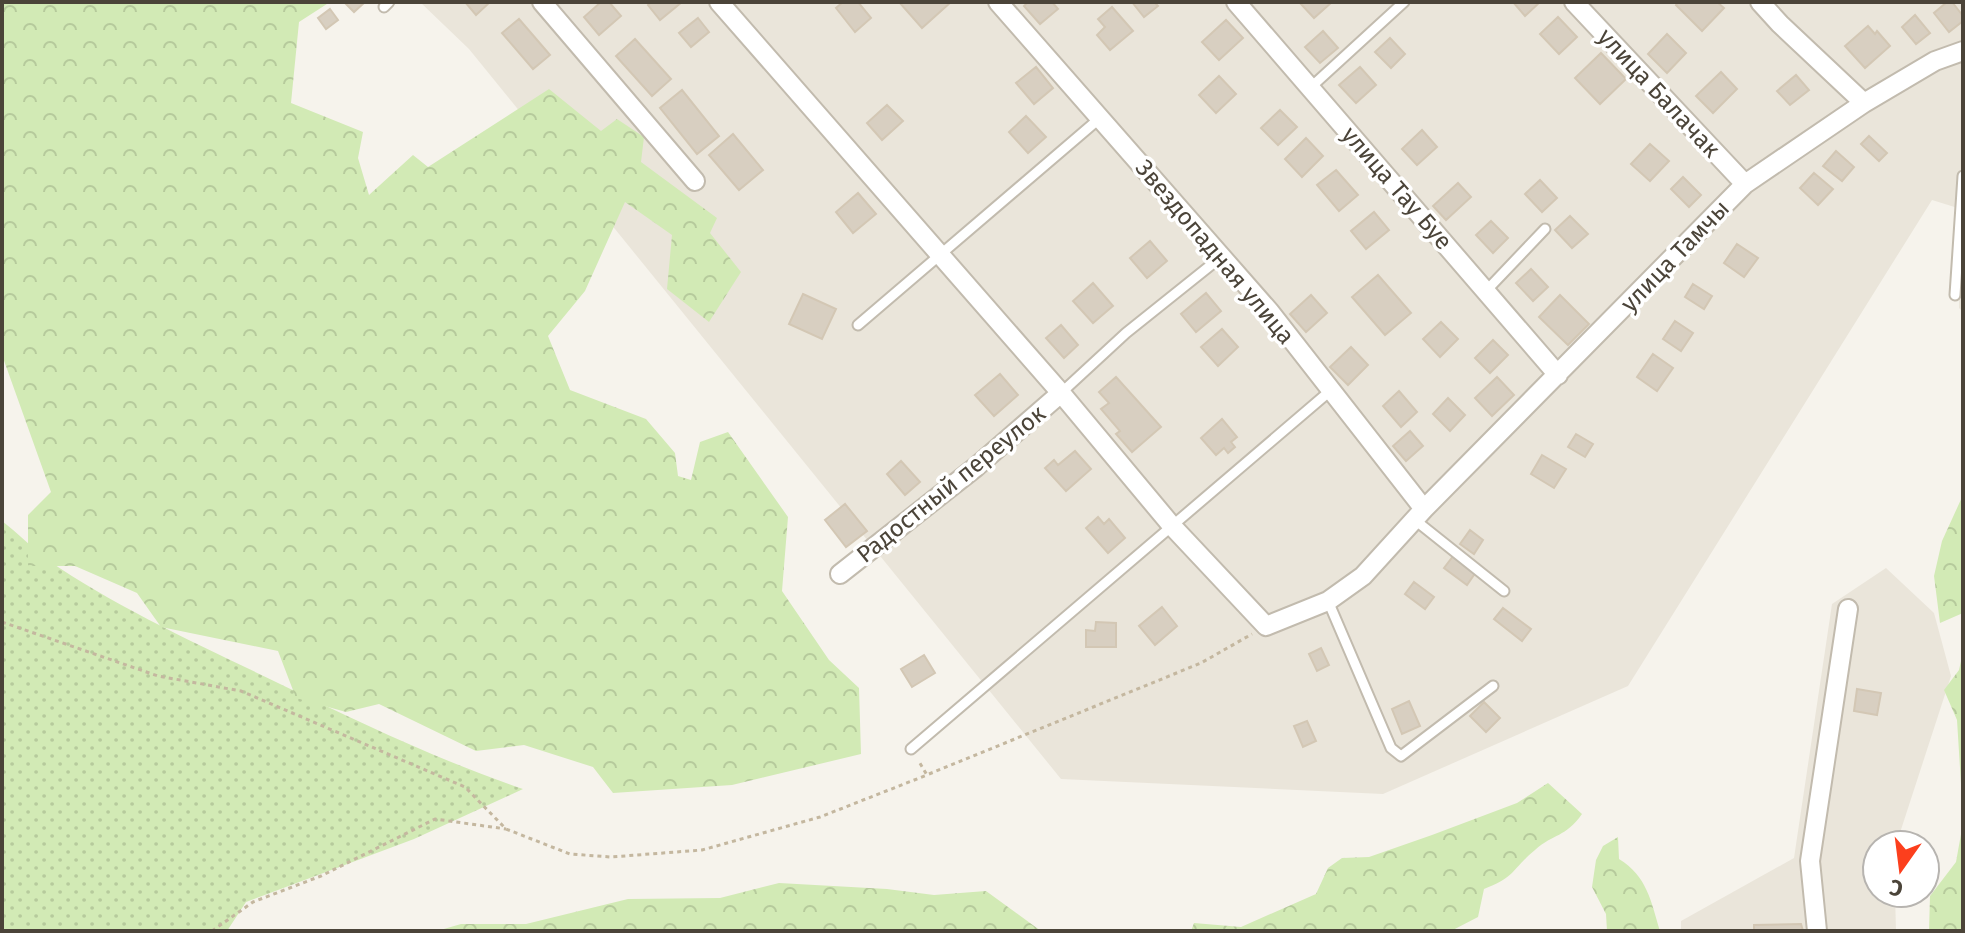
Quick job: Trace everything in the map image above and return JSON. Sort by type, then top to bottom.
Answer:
[{"type":"street","points":[[542,2],[695,181]]},
{"type":"street","points":[[719,2],[1061,393],[1172,526],[1266,626]]},
{"type":"street","name":"Звездопадная улица","points":[[998,2],[1270,312],[1419,514]]},
{"type":"street","name":"улица Тау Буе","points":[[1236,2],[1558,375]]},
{"type":"street","name":"улица Балачак","points":[[1574,2],[1745,184]]},
{"type":"street","points":[[1760,2],[1864,103]]},
{"type":"street","name":"улица Тамчы","points":[[1266,626],[1328,601],[1363,576],[1419,514],[1745,184],[1864,103],[1935,61],[1963,51]]},
{"type":"street","name":"Радостный переулок","points":[[840,574],[976,467],[1061,393]]},
{"type":"street","points":[[1817,931],[1810,861],[1848,609]]},
{"type":"lane","points":[[1310,88],[1404,2]]},
{"type":"lane","points":[[858,325],[1100,118]]},
{"type":"lane","points":[[1955,295],[1963,176]]},
{"type":"lane","points":[[1486,291],[1545,229]]},
{"type":"lane","points":[[1061,393],[1126,333],[1221,257]]},
{"type":"lane","points":[[911,749],[1330,391]]},
{"type":"lane","points":[[1419,514],[1504,591]]},
{"type":"lane","points":[[1328,601],[1391,748],[1401,756],[1493,686]]},
{"type":"path","points":[[2,622],[158,676],[241,691],[465,787],[506,829]]},
{"type":"path","points":[[212,931],[253,902],[321,876],[435,819],[506,829],[570,854],[611,857],[702,850],[820,817],[1201,663],[1266,626]]},
{"type":"path","points":[[911,749],[927,775]]},
{"type":"shaded area","points":[[420,2],[1963,2],[1963,312],[1959,308],[1961,209],[1932,200],[1628,686],[1383,794],[1061,779],[469,49]]},
{"type":"shaded area","points":[[1886,568],[1934,613],[1951,676],[1901,829],[1861,829],[1861,909],[1895,909],[1896,931],[1681,931],[1681,921],[1794,858],[1832,604]]},
{"type":"green space","points":[[2,2],[330,2],[299,22],[291,103],[363,132],[358,158],[369,195],[413,155],[428,167],[549,89],[601,131],[617,119],[644,137],[641,162],[717,218],[710,233],[741,272],[709,322],[667,289],[672,235],[625,202],[585,291],[548,336],[570,390],[646,419],[675,453],[678,476],[691,480],[700,442],[728,432],[788,517],[782,591],[829,660],[859,688],[861,754],[732,785],[613,793],[593,767],[524,745],[476,751],[379,704],[346,712],[296,698],[278,651],[161,627],[137,593],[75,566],[28,566],[28,515],[51,492],[2,355]]},
{"type":"green space","points":[[1963,495],[1963,613],[1940,623],[1934,576],[1942,541]]},
{"type":"green space","points":[[2,521],[48,560],[160,626],[399,740],[523,789],[414,839],[246,902],[227,931],[2,931]]},
{"type":"green space","points":[[1963,652],[1963,816],[1957,720],[1944,690],[1959,670]]},
{"type":"green space","points":[[1548,783],[1582,814],[1565,831],[1535,850],[1508,876],[1484,889],[1478,917],[1451,931],[1191,931],[1194,923],[1241,927],[1316,894],[1328,868],[1342,858],[1369,857],[1432,835],[1517,803]]},
{"type":"green space","points":[[1963,823],[1963,931],[1929,931],[1930,909],[1941,909],[1941,882],[1956,862]]},
{"type":"green space","points":[[1618,837],[1619,859],[1642,881],[1660,931],[1607,931],[1606,914],[1592,887],[1596,860],[1603,846]]},
{"type":"green space","points":[[779,883],[934,895],[986,891],[1041,931],[437,931],[461,924],[526,924],[628,899],[720,898]]},
{"type":"building","points":[[344,2],[365,2],[354,12]]},
{"type":"building","points":[[465,2],[490,2],[476,15]]},
{"type":"building","points":[[601,2],[609,2],[621,16],[599,35],[584,17]]},
{"type":"building","points":[[651,2],[682,2],[660,20],[648,5]]},
{"type":"building","points":[[843,2],[858,2],[871,18],[855,32],[836,8]]},
{"type":"building","points":[[899,2],[951,2],[922,28]]},
{"type":"building","points":[[1028,2],[1052,2],[1058,9],[1040,24],[1024,6]]},
{"type":"building","points":[[1132,2],[1154,2],[1158,6],[1144,17]]},
{"type":"building","points":[[1299,2],[1332,2],[1314,18]]},
{"type":"building","points":[[1513,2],[1540,2],[1525,16]]},
{"type":"building","points":[[1678,2],[1717,2],[1724,8],[1702,31],[1676,5]]},
{"type":"building","points":[[1947,2],[1952,2],[1963,16],[1963,21],[1949,32],[1934,13]]},
{"type":"building","points":[[1112,7],[1133,31],[1110,50],[1097,35],[1105,27],[1098,19]]},
{"type":"building","points":[[330,9],[338,20],[326,29],[318,18]]},
{"type":"building","points":[[1915,15],[1930,33],[1916,44],[1902,27]]},
{"type":"building","points":[[1558,17],[1577,37],[1559,54],[1540,34]]},
{"type":"building","points":[[698,18],[709,32],[691,47],[679,33]]},
{"type":"building","points":[[519,19],[550,55],[533,69],[502,33]]},
{"type":"building","points":[[1226,20],[1243,38],[1219,60],[1202,42]]},
{"type":"building","points":[[1868,26],[1890,46],[1865,68],[1845,46]]},
{"type":"building","points":[[1323,31],[1338,48],[1320,63],[1305,47]]},
{"type":"building","points":[[1667,34],[1686,53],[1667,73],[1648,54]]},
{"type":"building","points":[[1390,38],[1405,54],[1391,68],[1375,52]]},
{"type":"building","points":[[635,39],[671,79],[652,96],[616,56]]},
{"type":"building","points":[[1601,53],[1626,79],[1600,104],[1575,78]]},
{"type":"building","points":[[1036,67],[1053,88],[1034,104],[1016,83]]},
{"type":"building","points":[[1360,67],[1376,85],[1356,103],[1339,85]]},
{"type":"building","points":[[1721,72],[1737,89],[1713,113],[1696,96]]},
{"type":"building","points":[[1796,75],[1809,90],[1790,105],[1777,91]]},
{"type":"building","points":[[1219,76],[1236,94],[1216,113],[1199,95]]},
{"type":"building","points":[[682,90],[719,136],[697,154],[660,108]]},
{"type":"building","points":[[887,105],[903,121],[882,140],[867,123]]},
{"type":"building","points":[[1280,110],[1297,127],[1278,145],[1261,128]]},
{"type":"building","points":[[1026,116],[1046,137],[1028,153],[1009,132]]},
{"type":"building","points":[[1422,130],[1437,147],[1417,165],[1402,149]]},
{"type":"building","points":[[733,134],[763,170],[739,190],[709,155]]},
{"type":"building","points":[[1869,136],[1887,153],[1879,161],[1861,144]]},
{"type":"building","points":[[1306,138],[1323,156],[1302,177],[1285,159]]},
{"type":"building","points":[[1650,144],[1669,161],[1650,181],[1631,164]]},
{"type":"building","points":[[1836,151],[1854,167],[1842,181],[1823,166]]},
{"type":"building","points":[[1336,170],[1358,195],[1339,211],[1317,185]]},
{"type":"building","points":[[1814,173],[1833,189],[1818,205],[1800,188]]},
{"type":"building","points":[[1683,177],[1701,195],[1689,207],[1671,189]]},
{"type":"building","points":[[1540,180],[1557,198],[1542,212],[1525,194]]},
{"type":"building","points":[[1458,183],[1471,197],[1446,220],[1433,206]]},
{"type":"building","points":[[858,193],[876,214],[853,233],[836,212]]},
{"type":"building","points":[[1374,212],[1389,230],[1366,249],[1351,231]]},
{"type":"building","points":[[1570,216],[1588,234],[1572,248],[1555,230]]},
{"type":"building","points":[[1491,221],[1508,238],[1493,253],[1476,235]]},
{"type":"building","points":[[1150,241],[1167,261],[1147,278],[1130,258]]},
{"type":"building","points":[[1737,244],[1758,258],[1744,277],[1724,263]]},
{"type":"building","points":[[1531,269],[1548,287],[1533,301],[1516,283]]},
{"type":"building","points":[[1378,275],[1411,313],[1385,335],[1352,297]]},
{"type":"building","points":[[1093,283],[1113,306],[1093,323],[1073,301]]},
{"type":"building","points":[[1693,284],[1712,296],[1704,309],[1685,297]]},
{"type":"building","points":[[1206,293],[1221,311],[1196,332],[1181,314]]},
{"type":"building","points":[[803,294],[836,309],[822,339],[789,324]]},
{"type":"building","points":[[1311,295],[1327,313],[1306,332],[1290,314]]},
{"type":"building","points":[[1560,295],[1589,324],[1568,345],[1539,317]]},
{"type":"building","points":[[1675,321],[1693,333],[1681,351],[1663,339]]},
{"type":"building","points":[[1441,322],[1458,339],[1440,357],[1423,339]]},
{"type":"building","points":[[1061,325],[1078,345],[1064,358],[1046,338]]},
{"type":"building","points":[[1222,329],[1238,347],[1218,366],[1201,347]]},
{"type":"building","points":[[1493,340],[1508,355],[1490,373],[1475,358]]},
{"type":"building","points":[[1351,347],[1368,365],[1348,385],[1330,367]]},
{"type":"building","points":[[1653,354],[1673,368],[1657,391],[1637,377]]},
{"type":"building","points":[[1000,374],[1018,395],[994,416],[975,395]]},
{"type":"building","points":[[1116,377],[1161,427],[1132,452],[1116,434],[1120,431],[1101,409],[1109,403],[1099,392]]},
{"type":"building","points":[[1497,377],[1514,395],[1492,416],[1475,398]]},
{"type":"building","points":[[1399,391],[1417,412],[1401,427],[1383,406]]},
{"type":"building","points":[[1448,398],[1465,415],[1450,431],[1433,414]]},
{"type":"building","points":[[1222,419],[1237,437],[1231,442],[1235,447],[1228,453],[1224,448],[1216,455],[1201,438]]},
{"type":"building","points":[[1410,431],[1423,446],[1406,461],[1393,446]]},
{"type":"building","points":[[1576,434],[1593,444],[1585,457],[1568,447]]},
{"type":"building","points":[[1075,451],[1091,469],[1066,491],[1045,468],[1054,460],[1058,465]]},
{"type":"building","points":[[1542,455],[1566,469],[1554,488],[1531,474]]},
{"type":"building","points":[[901,461],[920,482],[905,495],[887,474]]},
{"type":"building","points":[[845,504],[867,531],[846,547],[825,520]]},
{"type":"building","points":[[1098,517],[1104,524],[1109,519],[1125,538],[1108,553],[1086,528]]},
{"type":"building","points":[[1470,530],[1483,540],[1474,554],[1460,544]]},
{"type":"building","points":[[1454,555],[1476,572],[1467,585],[1444,568]]},
{"type":"building","points":[[1414,582],[1434,597],[1425,609],[1405,594]]},
{"type":"building","points":[[1162,607],[1177,626],[1155,645],[1139,626]]},
{"type":"building","points":[[1503,608],[1531,629],[1522,641],[1494,619]]},
{"type":"building","points":[[1096,622],[1116,623],[1116,647],[1086,647],[1086,630],[1095,631]]},
{"type":"building","points":[[1321,648],[1329,665],[1317,671],[1309,654]]},
{"type":"building","points":[[924,655],[935,673],[912,687],[901,669]]},
{"type":"building","points":[[1857,689],[1881,693],[1877,715],[1854,711]]},
{"type":"building","points":[[1409,701],[1420,726],[1402,734],[1392,709]]},
{"type":"building","points":[[1484,702],[1500,718],[1486,732],[1470,716]]},
{"type":"building","points":[[1307,721],[1316,741],[1303,747],[1294,726]]},
{"type":"building","points":[[1801,924],[1803,931],[1754,931],[1754,925]]}]
